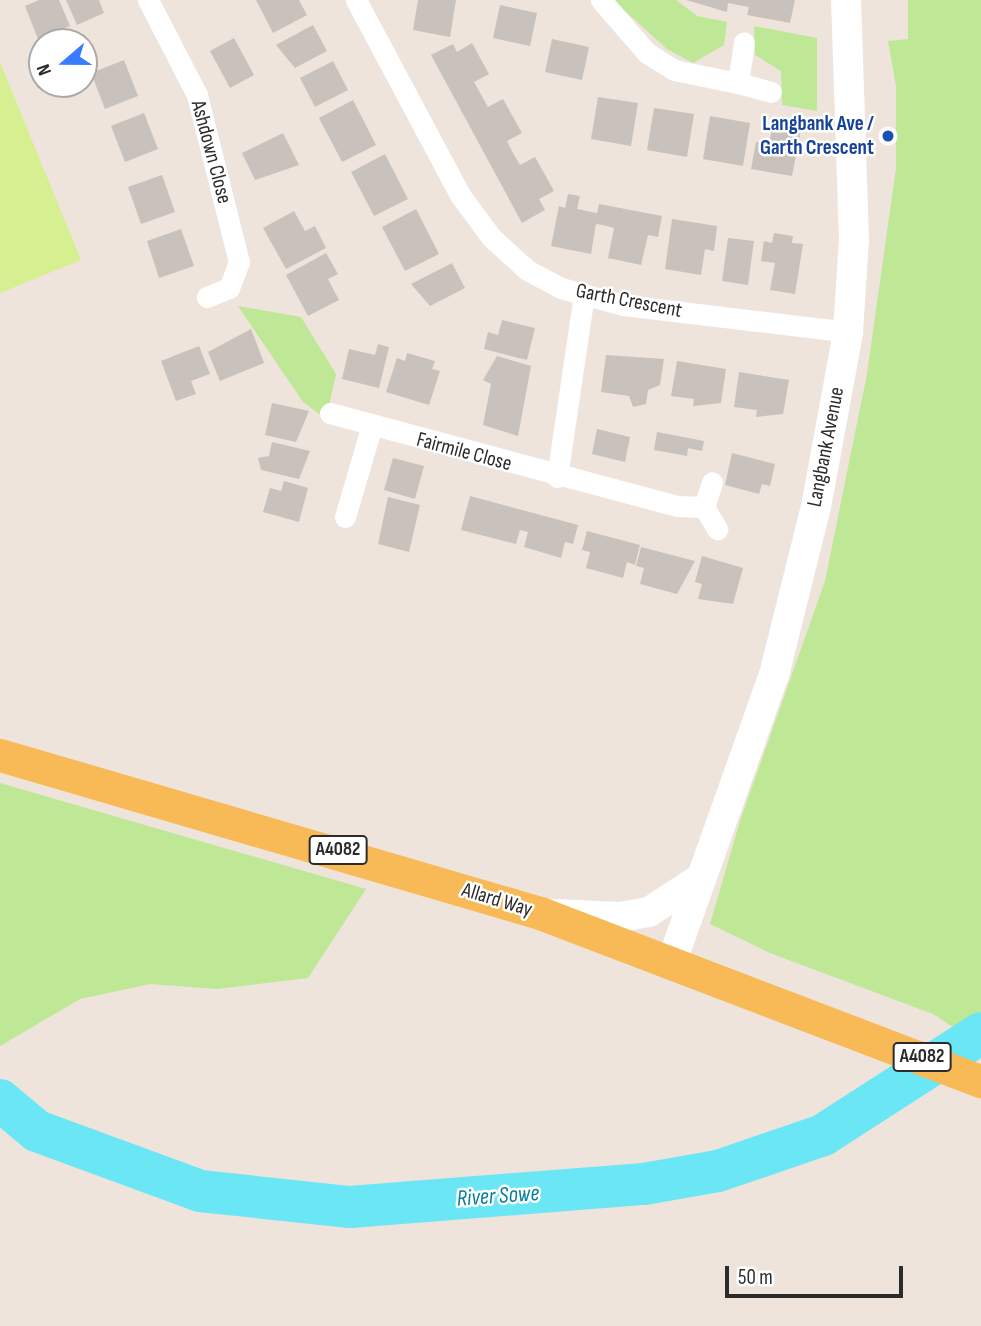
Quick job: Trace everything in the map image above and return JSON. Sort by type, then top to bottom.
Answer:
[{"type":"main road","name":"Allard Way","points":[[0,755],[540,913],[863,1032],[981,1081]]},
{"type":"street","name":"Ashdown Close","points":[[148,0],[197,96],[239,262],[229,288],[207,297]]},
{"type":"street","name":"Garth Crescent","points":[[356,0],[474,216],[527,271],[584,295],[848,332]]},
{"type":"street","points":[[601,0],[660,63],[771,92]]},
{"type":"street","name":"Langbank Avenue","points":[[671,961],[774,675],[816,507],[848,332],[854,240],[846,0]]},
{"type":"street","points":[[738,83],[744,43]]},
{"type":"street","points":[[557,477],[584,295]]},
{"type":"street","name":"Fairmile Close","points":[[330,413],[371,428],[557,477],[704,507]]},
{"type":"street","points":[[345,517],[371,428]]},
{"type":"street","points":[[712,482],[704,507],[717,529]]},
{"type":"street","points":[[540,913],[620,917],[649,912],[701,878]]},
{"type":"green space","points":[[613,0],[676,0],[697,16],[727,22],[724,45],[693,63],[667,49]]},
{"type":"green space","points":[[908,0],[981,0],[981,1045],[933,1014],[770,953],[710,924],[740,821],[825,581],[867,374],[896,168],[896,86],[888,41],[908,39]]},
{"type":"green space","points":[[754,26],[817,38],[817,111],[782,105],[781,71],[755,55]]},
{"type":"green space","points":[[0,62],[81,260],[0,293]]},
{"type":"green space","points":[[238,306],[301,317],[336,374],[326,419],[303,402]]},
{"type":"green space","points":[[0,783],[366,889],[308,978],[217,989],[150,984],[80,999],[0,1046]]},
{"type":"building","points":[[39,0],[59,0],[70,26],[34,28],[25,6]]},
{"type":"building","points":[[66,0],[99,0],[104,13],[77,25]]},
{"type":"building","points":[[256,0],[299,0],[307,15],[273,33]]},
{"type":"building","points":[[418,0],[456,0],[450,37],[413,30]]},
{"type":"building","points":[[686,0],[795,0],[790,23],[747,15],[749,7],[728,3],[727,12]]},
{"type":"building","points":[[500,5],[537,13],[530,46],[493,38]]},
{"type":"building","points":[[313,25],[327,51],[295,68],[276,45]]},
{"type":"building","points":[[234,38],[254,75],[230,88],[210,51]]},
{"type":"building","points":[[552,39],[589,47],[582,80],[545,72]]},
{"type":"building","points":[[472,43],[489,74],[474,82],[488,107],[503,99],[522,133],[507,141],[513,153],[520,165],[535,157],[554,191],[539,199],[545,210],[522,223],[431,55],[453,44],[457,52]]},
{"type":"building","points":[[124,60],[138,96],[105,109],[98,91],[98,70]]},
{"type":"building","points":[[333,61],[348,90],[315,107],[300,78]]},
{"type":"building","points":[[598,97],[638,103],[631,146],[591,139]]},
{"type":"building","points":[[353,100],[376,145],[342,162],[319,118]]},
{"type":"building","points":[[654,108],[694,114],[687,157],[647,150]]},
{"type":"building","points":[[144,113],[158,149],[125,162],[111,126]]},
{"type":"building","points":[[710,116],[750,123],[743,166],[703,159]]},
{"type":"building","points":[[773,123],[801,129],[792,176],[751,169],[756,142],[769,144]]},
{"type":"building","points":[[283,133],[299,165],[255,180],[242,153]]},
{"type":"building","points":[[385,154],[408,199],[374,216],[351,172]]},
{"type":"building","points":[[162,175],[175,212],[141,224],[128,187]]},
{"type":"building","points":[[568,194],[580,196],[577,209],[597,213],[599,204],[662,216],[658,237],[648,235],[641,265],[608,258],[614,228],[603,225],[596,224],[591,254],[551,246],[559,206],[565,208]]},
{"type":"building","points":[[416,209],[439,254],[405,271],[382,227]]},
{"type":"building","points":[[294,211],[305,231],[315,226],[326,248],[286,269],[263,228]]},
{"type":"building","points":[[672,219],[717,226],[714,251],[705,249],[701,275],[665,269]]},
{"type":"building","points":[[181,229],[194,266],[159,278],[147,241]]},
{"type":"building","points":[[774,233],[793,236],[792,243],[803,244],[795,294],[770,290],[775,263],[761,261],[764,241],[772,243]]},
{"type":"building","points":[[728,238],[754,241],[748,285],[722,281]]},
{"type":"building","points":[[326,253],[338,274],[328,279],[339,300],[308,316],[286,275]]},
{"type":"building","points":[[452,263],[465,288],[430,306],[411,284]]},
{"type":"building","points":[[502,320],[535,328],[527,360],[484,349],[488,332],[498,335]]},
{"type":"building","points":[[251,329],[264,363],[220,381],[208,352]]},
{"type":"building","points":[[378,344],[389,347],[379,388],[342,379],[349,349],[375,355]]},
{"type":"building","points":[[199,346],[210,374],[191,381],[196,394],[176,401],[161,361]]},
{"type":"building","points":[[407,353],[435,361],[432,369],[440,371],[429,405],[386,392],[397,358],[405,361]]},
{"type":"building","points":[[606,355],[664,359],[660,385],[648,390],[646,404],[633,407],[629,396],[601,392]]},
{"type":"building","points":[[497,356],[531,366],[518,436],[483,425],[491,384],[483,380]]},
{"type":"building","points":[[677,361],[726,369],[721,403],[693,406],[694,399],[671,396]]},
{"type":"building","points":[[739,372],[789,380],[783,414],[756,417],[757,410],[734,407]]},
{"type":"building","points":[[272,403],[309,411],[296,442],[265,435]]},
{"type":"building","points":[[597,429],[630,437],[625,462],[592,454]]},
{"type":"building","points":[[657,432],[704,441],[702,451],[688,448],[687,456],[654,450]]},
{"type":"building","points":[[272,442],[310,451],[299,479],[261,470],[258,458],[269,456]]},
{"type":"building","points":[[732,453],[775,464],[770,486],[762,484],[759,494],[725,485]]},
{"type":"building","points":[[393,458],[424,466],[415,499],[384,490]]},
{"type":"building","points":[[284,481],[308,488],[299,522],[263,512],[270,488],[281,491]]},
{"type":"building","points":[[470,496],[578,525],[573,544],[565,542],[561,558],[524,547],[528,532],[520,530],[516,544],[461,530]]},
{"type":"building","points":[[388,497],[420,505],[409,552],[378,544]]},
{"type":"building","points":[[587,531],[640,545],[635,565],[627,562],[623,578],[586,568],[590,552],[582,550]]},
{"type":"building","points":[[641,547],[695,561],[677,594],[640,584],[644,568],[636,566]]},
{"type":"building","points":[[702,556],[743,568],[733,604],[698,599],[702,584],[695,582]]},
{"type":"waterway","name":"River Sowe","points":[[0,1100],[37,1131],[200,1191],[350,1207],[644,1184],[718,1171],[823,1135],[981,1033]]},
{"type":"place","name":"Langbank Ave / Garth Crescent","points":[[888,136]]}]
